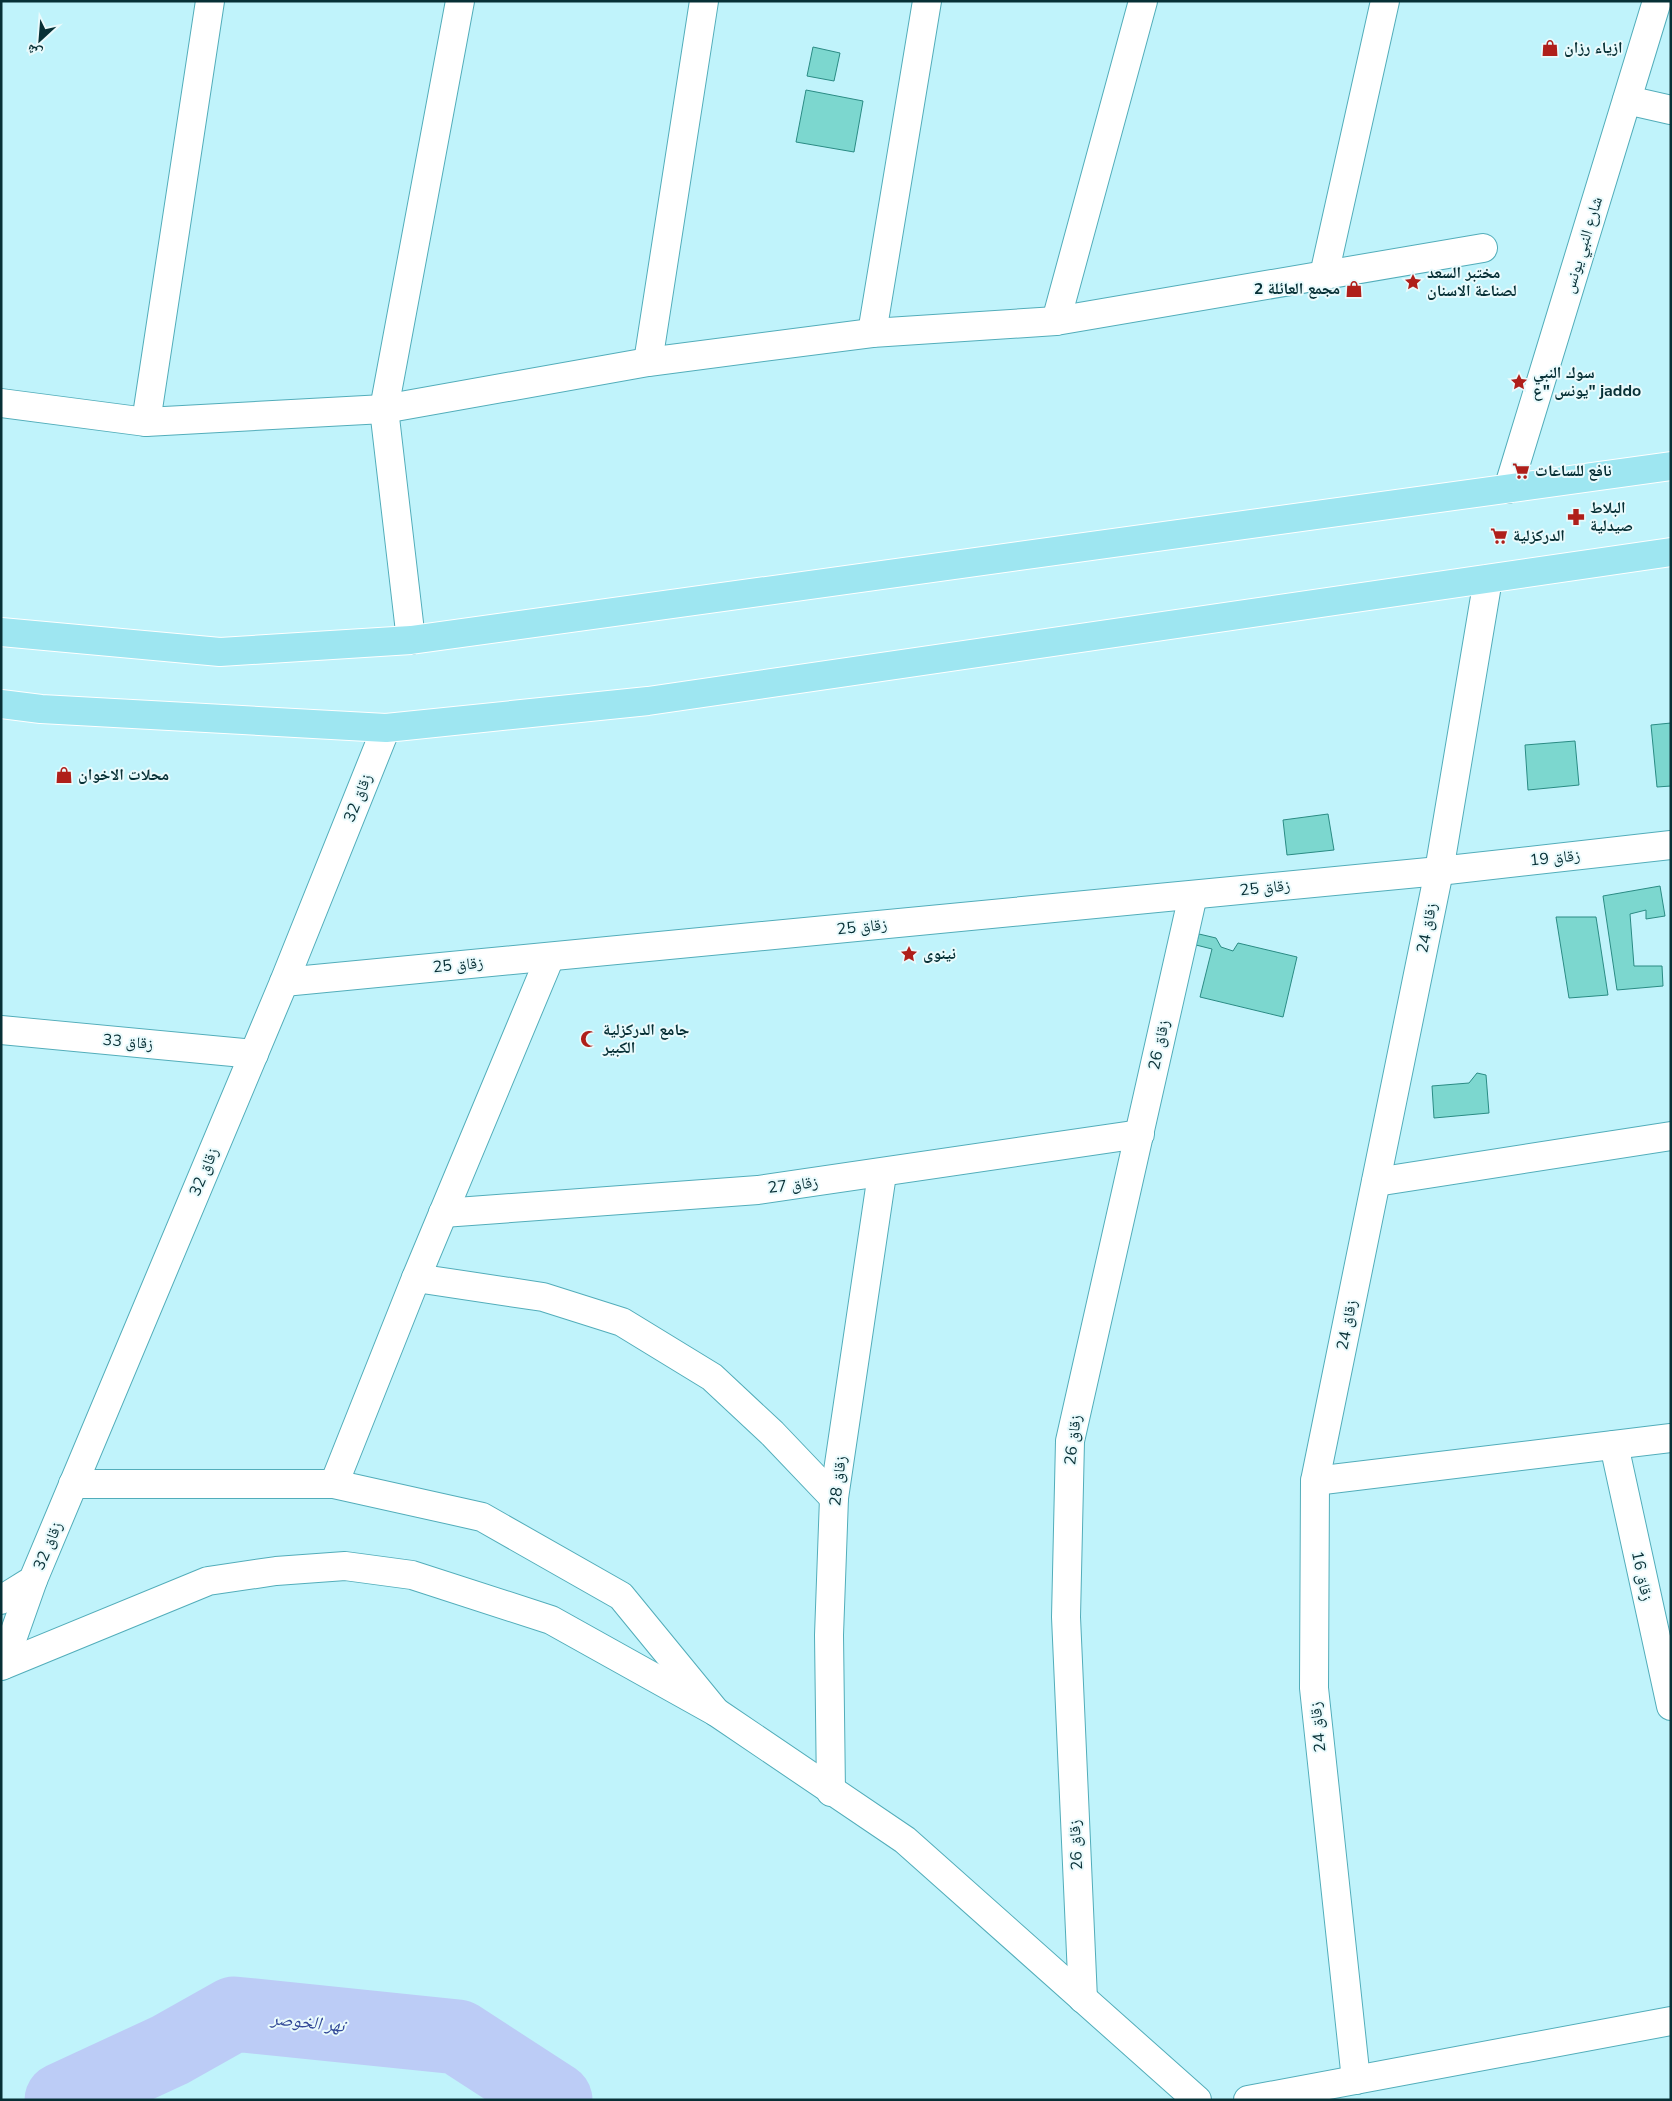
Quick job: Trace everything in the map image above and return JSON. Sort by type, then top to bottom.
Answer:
[{"type":"main road","points":[[1,632],[220,652],[411,640],[1671,466]]},
{"type":"main road","points":[[1,704],[41,710],[386,728],[648,701],[1671,552]]},
{"type":"street","points":[[146,422],[210,1]]},
{"type":"street","points":[[411,640],[384,409],[460,1]]},
{"type":"street","points":[[648,362],[704,1]]},
{"type":"street","points":[[872,333],[926,1]]},
{"type":"street","points":[[1056,321],[1143,1]]},
{"type":"street","points":[[1324,275],[1385,1]]},
{"type":"street","name":"شارع النبي يونس","points":[[1508,489],[1657,1]]},
{"type":"street","points":[[1627,100],[1671,110]]},
{"type":"street","points":[[1,403],[146,422],[384,409],[648,362],[872,333],[1056,321],[1483,248]]},
{"type":"street","name":"زقاق 24","points":[[1356,2080],[1314,1688],[1315,1481],[1439,871],[1488,579]]},
{"type":"street","name":"زقاق 32","points":[[1,1600],[33,1580],[284,982],[386,728]]},
{"type":"street","name":"زقاق 19","points":[[1439,871],[1671,845]]},
{"type":"street","name":"زقاق 25","points":[[284,982],[1439,871]]},
{"type":"street","name":"زقاق 26","points":[[1084,1998],[1066,1617],[1070,1441],[1193,895]]},
{"type":"street","points":[[334,1484],[416,1278],[550,957]]},
{"type":"street","name":"زقاق 33","points":[[1,1030],[254,1054]]},
{"type":"street","name":"زقاق 27","points":[[444,1213],[758,1190],[882,1174],[1140,1134]]},
{"type":"street","points":[[1376,1182],[1671,1136]]},
{"type":"street","name":"زقاق 28","points":[[831,1792],[828,1635],[834,1498],[882,1174]]},
{"type":"street","points":[[416,1278],[543,1298],[622,1322],[712,1377],[772,1433],[834,1498]]},
{"type":"street","points":[[1315,1481],[1671,1438]]},
{"type":"street","name":"زقاق 16","points":[[1614,1445],[1671,1706]]},
{"type":"street","points":[[73,1484],[334,1484],[482,1517],[621,1596],[716,1712]]},
{"type":"street","points":[[2,1665],[208,1581],[276,1572],[345,1566],[412,1575],[552,1620],[716,1712],[831,1792],[905,1840],[1197,2100]]},
{"type":"street","points":[[2,1665],[33,1580]]},
{"type":"street","points":[[1248,2100],[1671,2021]]},
{"type":"building","points":[[813,47],[840,53],[834,81],[807,76]]},
{"type":"building","points":[[806,90],[863,101],[854,152],[796,142]]},
{"type":"building","points":[[1671,723],[1671,786],[1657,787],[1651,725]]},
{"type":"building","points":[[1575,741],[1579,785],[1528,790],[1525,745]]},
{"type":"building","points":[[1328,814],[1334,850],[1287,855],[1283,820]]},
{"type":"building","points":[[1660,886],[1665,916],[1646,919],[1646,910],[1630,914],[1634,966],[1662,966],[1663,986],[1617,990],[1603,896]]},
{"type":"building","points":[[1556,917],[1596,917],[1608,995],[1569,998]]},
{"type":"building","points":[[1199,934],[1216,938],[1221,947],[1233,951],[1238,943],[1297,957],[1283,1017],[1200,997],[1212,949],[1196,945]]},
{"type":"building","points":[[1477,1073],[1486,1075],[1489,1113],[1434,1118],[1432,1086],[1469,1083]]},
{"type":"waterway","name":"نهر الخوصر","points":[[62,2100],[170,2050],[234,2014],[458,2037],[555,2100]]},
{"type":"place","name":"ازياء رزان","points":[[1550,48]]},
{"type":"place","name":"مختبر السعد لصناعة الاسنان","points":[[1413,282]]},
{"type":"place","name":"مجمع العائلة 2","points":[[1354,289]]},
{"type":"place","name":"سوك النبي يونس \"ع\" jaddo","points":[[1519,382]]},
{"type":"place","name":"نافع للساعات","points":[[1521,471]]},
{"type":"place","name":"البلاط صيدلية","points":[[1576,517]]},
{"type":"place","name":"الدركزلية","points":[[1499,536]]},
{"type":"place","name":"محلات الاخوان","points":[[64,775]]},
{"type":"place","name":"نينوى","points":[[909,954]]},
{"type":"place","name":"جامع الدركزلية الكبير","points":[[589,1039]]}]
